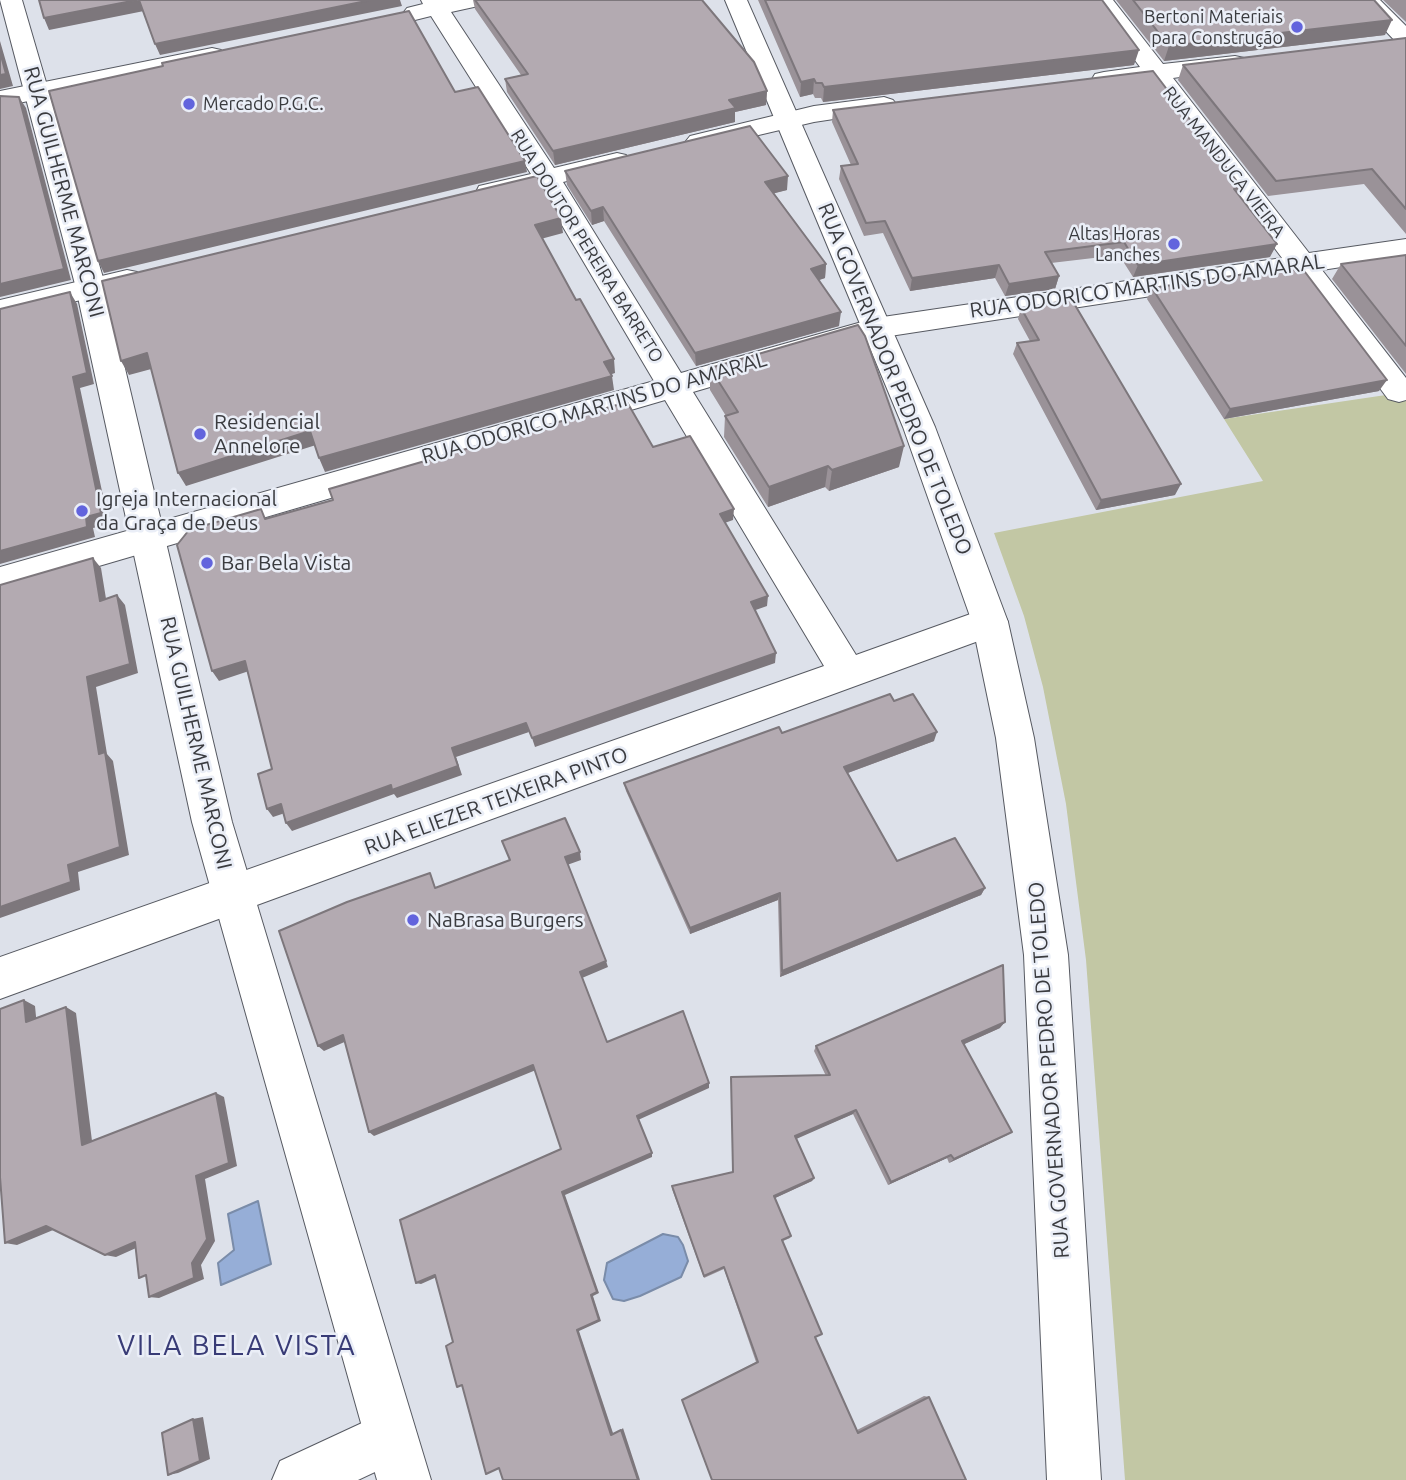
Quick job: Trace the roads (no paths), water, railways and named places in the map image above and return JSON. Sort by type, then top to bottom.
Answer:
[{"type":"street","name":"RUA GUILHERME MARCONI","points":[[12,0],[91,288],[212,822],[397,1458]]},
{"type":"street","points":[[394,17],[435,4],[475,0]]},
{"type":"street","name":"RUA GOVERNADOR PEDRO DE TOLEDO","points":[[736,0],[919,427],[990,621],[1017,750],[1045,955],[1074,1480]]},
{"type":"street","name":"RUA MANDUCA VIEIRA","points":[[1101,0],[1399,391]]},
{"type":"street","points":[[1367,0],[1406,41]]},
{"type":"street","name":"RUA DOUTOR PEREIRA BARRETO","points":[[435,4],[547,178],[848,674]]},
{"type":"street","points":[[1380,45],[1406,41]]},
{"type":"street","points":[[0,99],[234,50]]},
{"type":"street","points":[[1074,82],[1261,60]]},
{"type":"street","points":[[674,147],[787,120],[910,102]]},
{"type":"street","points":[[458,200],[647,154]]},
{"type":"street","name":"RUA ODORICO MARTINS DO AMARAL","points":[[0,581],[876,328],[1406,248]]},
{"type":"street","points":[[0,310],[154,273]]},
{"type":"street","name":"RUA ELIEZER TEIXEIRA PINTO","points":[[0,978],[990,621]]},
{"type":"street","points":[[299,1480],[397,1458]]},
{"type":"water","points":[[258,1201],[271,1264],[221,1285],[218,1263],[234,1250],[228,1214]]},
{"type":"water","points":[[663,1234],[678,1237],[683,1245],[688,1261],[681,1277],[640,1296],[624,1301],[613,1299],[604,1280],[607,1263]]},
{"type":"place","name":"Bertoni Materiais para Construção","points":[[1297,27]]},
{"type":"place","name":"Mercado P.G.C.","points":[[189,104]]},
{"type":"place","name":"Altas Horas Lanches","points":[[1174,244]]},
{"type":"place","name":"Residencial Annelore","points":[[200,434]]},
{"type":"place","name":"Igreja Internacional da Graça de Deus","points":[[82,511]]},
{"type":"place","name":"Bar Bela Vista","points":[[207,563]]},
{"type":"place","name":"NaBrasa Burgers","points":[[413,920]]},
{"type":"district","name":"VILA BELA VISTA","points":[[237,1346]]}]
